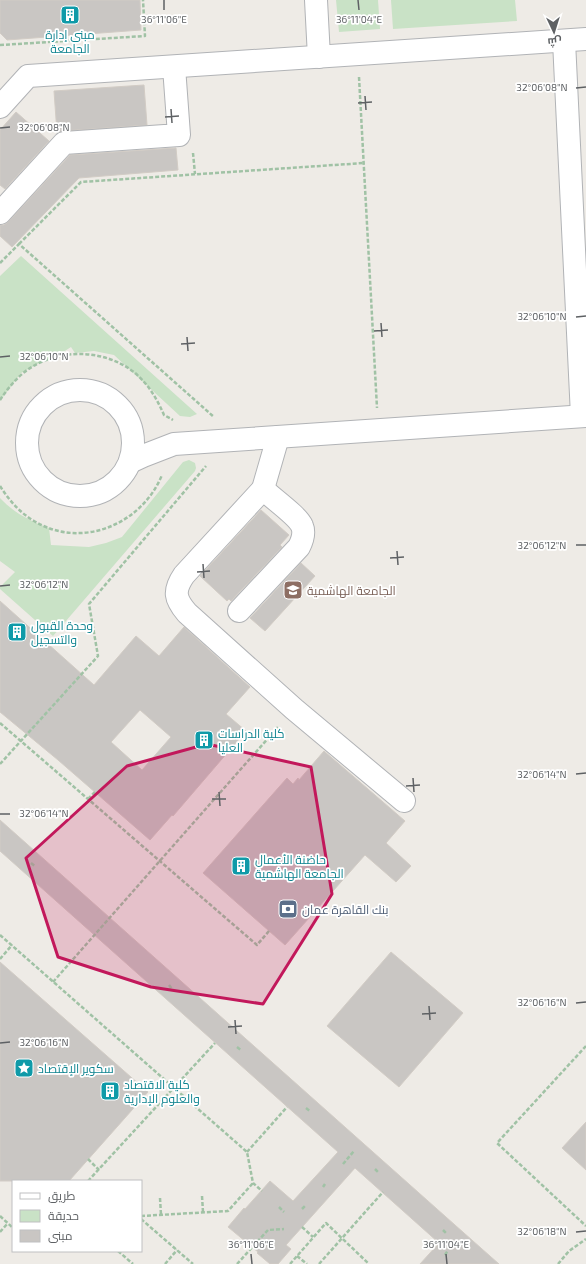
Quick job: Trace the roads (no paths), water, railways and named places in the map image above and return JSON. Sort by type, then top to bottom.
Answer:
[{"type":"lane","points":[[316,0],[319,57]]},
{"type":"lane","points":[[0,107],[28,76],[586,39]]},
{"type":"lane","points":[[130,462],[174,444],[584,416],[564,41]]},
{"type":"lane","points":[[0,213],[64,143],[179,135],[174,67]]},
{"type":"lane","points":[[83,390],[99,393],[112,401],[123,412],[131,426],[133,450],[130,462],[122,476],[111,487],[97,494],[81,496],[66,494],[51,488],[39,478],[31,465],[27,450],[27,434],[32,419],[41,406],[53,397],[68,391],[83,390]]},
{"type":"lane","points":[[131,426],[146,435],[174,444]]},
{"type":"lane","points":[[278,437],[263,489],[184,575],[178,584],[176,594],[180,604],[188,613],[294,709],[404,801]]},
{"type":"lane","points":[[238,611],[299,547],[303,540],[304,533],[302,526],[297,519],[263,489]]},
{"type":"place","name":"مبنى إدارة الجامعة","points":[[70,15]]},
{"type":"place","name":"الجامعة الهاشمية","points":[[293,590]]},
{"type":"place","name":"وحدة القبول والتسجيل","points":[[17,632]]},
{"type":"place","name":"كلية الدراسات العليا","points":[[204,740]]},
{"type":"place","name":"حاضنة الأعمال الجامعة الهاشمية","points":[[241,866]]},
{"type":"place","name":"بنك القاهرة عمان","points":[[288,909]]},
{"type":"place","name":"سكوير الإقتصاد","points":[[24,1068]]},
{"type":"place","name":"كلية الاقتصاد والعلوم الإدارية","points":[[110,1091]]}]
